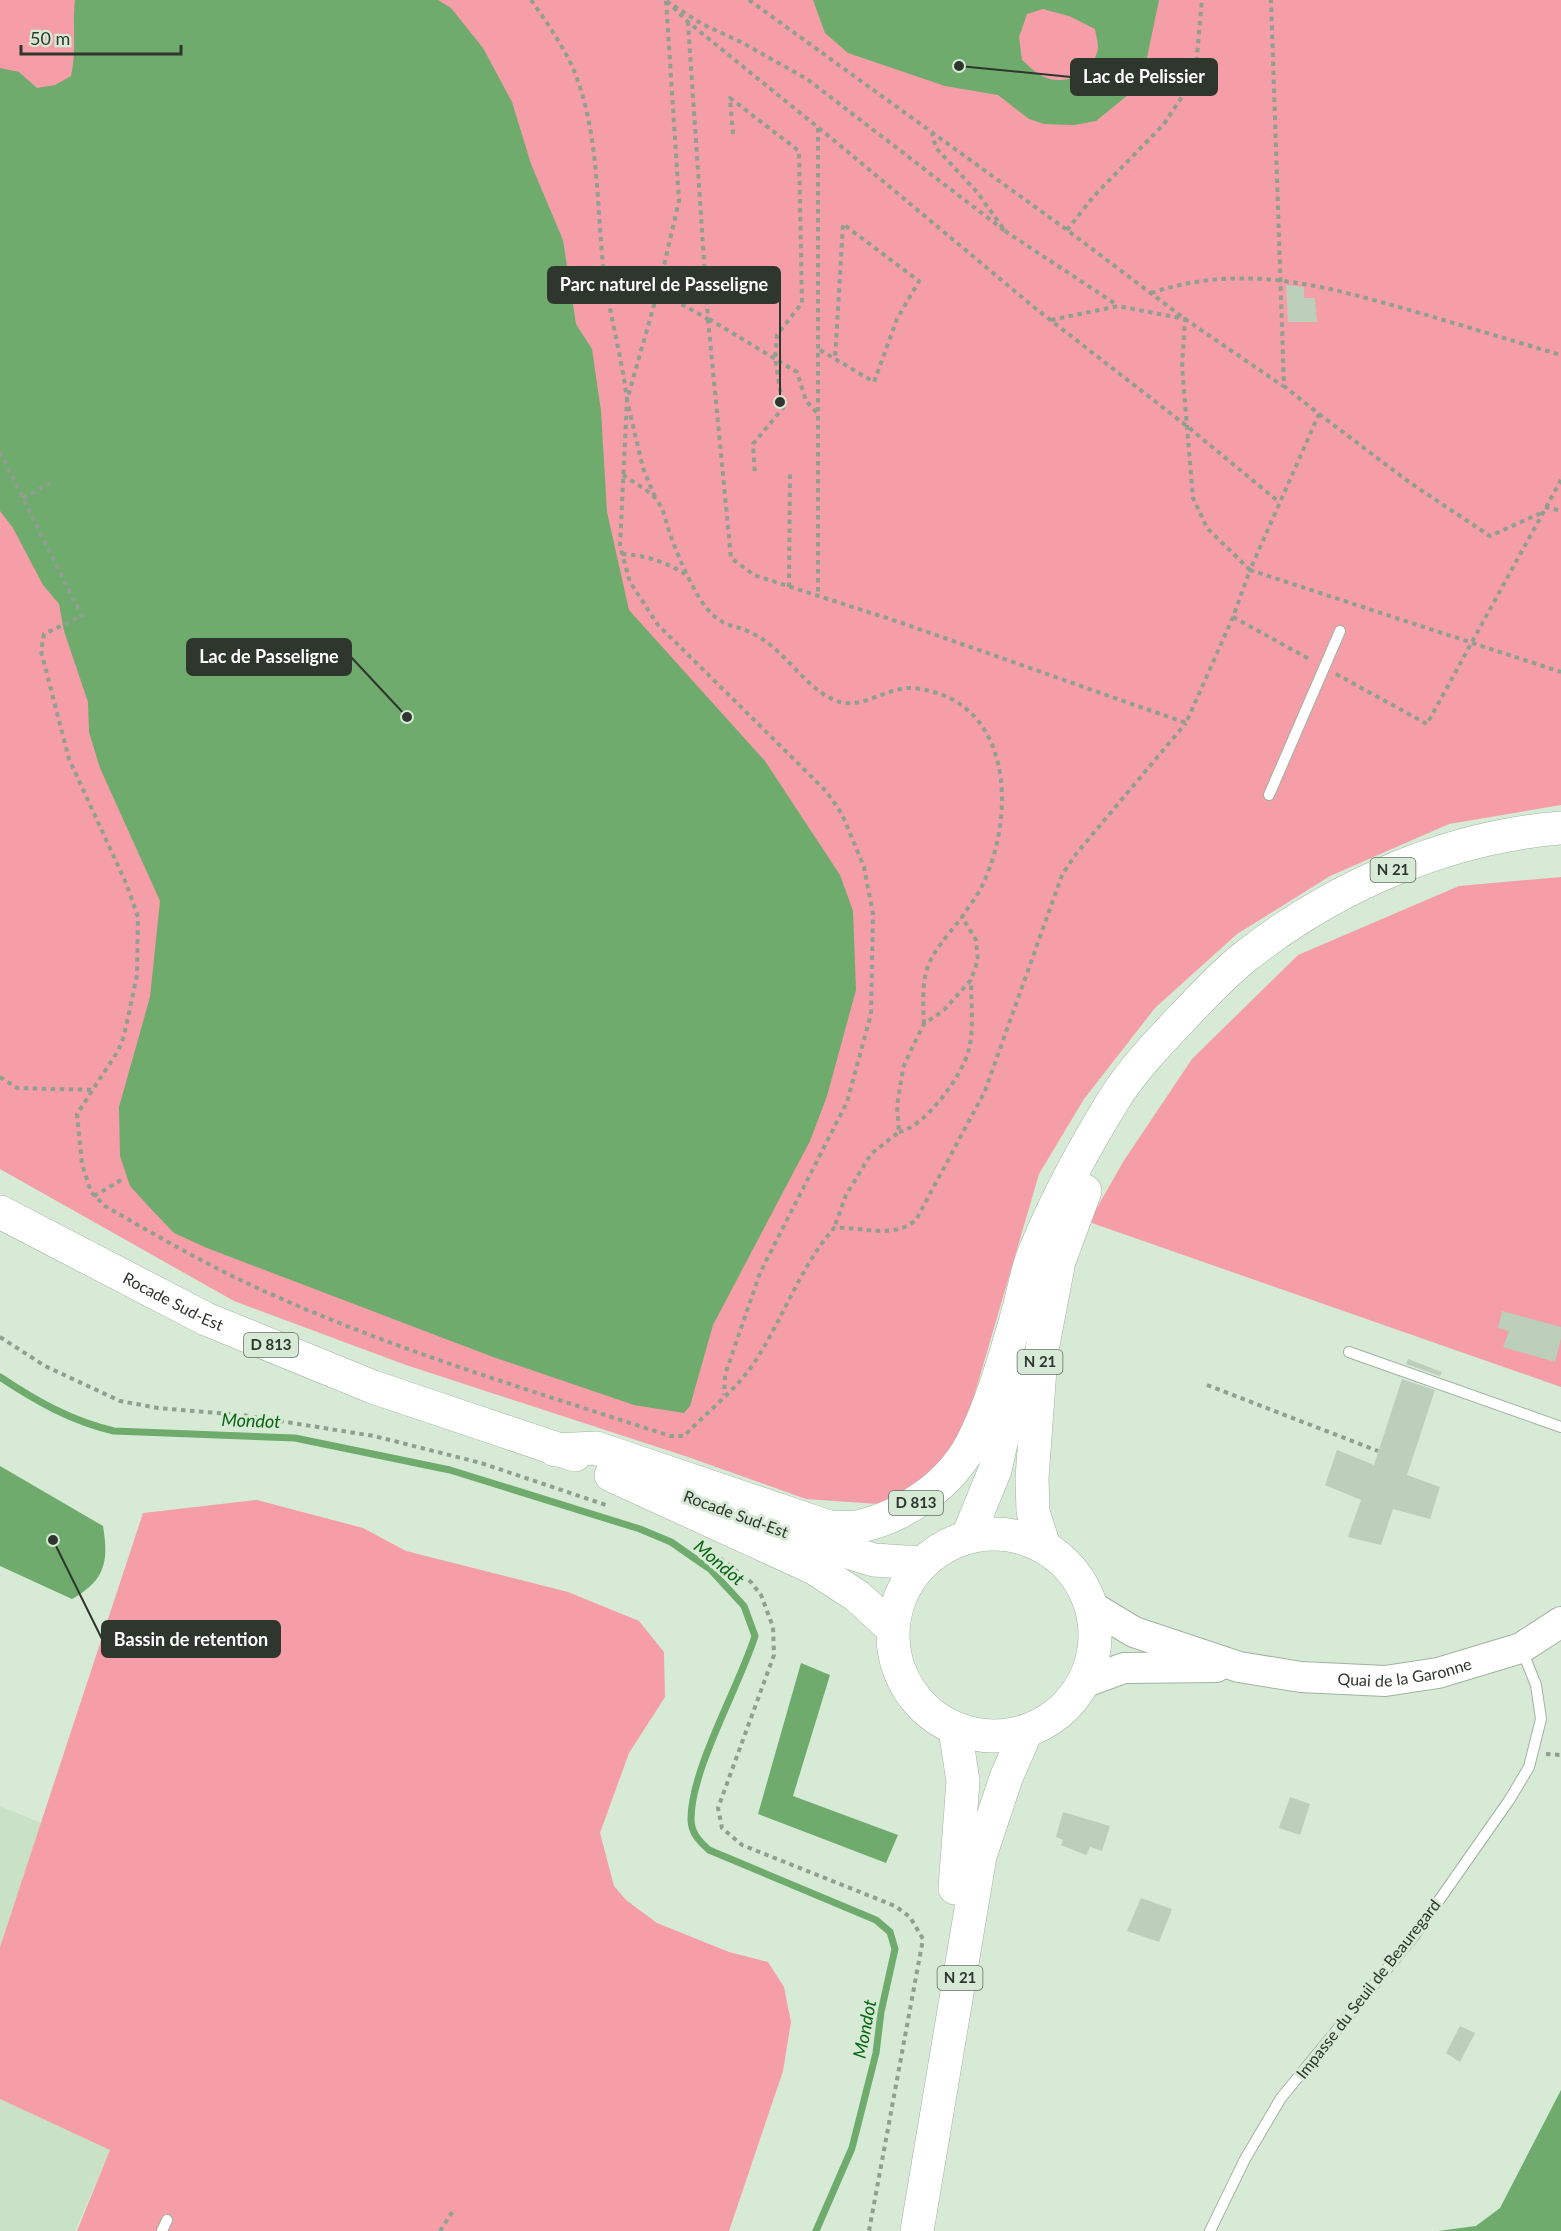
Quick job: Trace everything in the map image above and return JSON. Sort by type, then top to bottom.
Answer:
[{"type":"main road","name":"N 21","points":[[968,1536],[994,1470],[1043,1259],[1076,1166],[1114,1099],[1156,1045],[1244,957],[1289,924],[1388,872],[1500,837],[1561,828]]},
{"type":"main road","name":"N 21","points":[[1044,1546],[1033,1512],[1032,1478],[1041,1355],[1059,1261],[1088,1183],[1122,1121],[1156,1073],[1206,1014],[1244,976],[1285,942],[1321,919],[1376,890],[1449,862],[1494,849],[1561,839]]},
{"type":"main road","name":"D 813","points":[[555,1450],[596,1448],[829,1527],[859,1527],[922,1499],[960,1460],[972,1444],[1001,1367],[1034,1253],[1076,1166]]},
{"type":"main road","name":"Rocade Sud-Est","points":[[0,1212],[206,1319],[373,1387],[555,1450],[814,1568],[856,1596],[892,1628]]},
{"type":"main road","name":"Rocade Sud-Est","points":[[555,1450],[584,1457],[838,1551],[874,1560],[921,1563]]},
{"type":"main road","points":[[994,1533],[1011,1535],[1044,1546],[1065,1562],[1076,1576],[1091,1606],[1095,1632],[1094,1650],[1083,1683],[1069,1704],[1050,1720],[1026,1731],[1003,1737],[978,1736],[955,1729],[928,1713],[907,1689],[895,1659],[892,1628],[900,1593],[921,1563],[943,1546],[968,1536],[994,1533]]},
{"type":"main road","name":"N 21","points":[[904,2231],[921,2133],[959,1862],[963,1781],[955,1729]]},
{"type":"main road","name":"N 21","points":[[917,2231],[980,1856],[1006,1778],[1026,1731]]},
{"type":"street","name":"Quai de la Garonne","points":[[1091,1606],[1134,1632],[1239,1666],[1302,1677],[1384,1681],[1438,1673],[1521,1648],[1561,1622]]},
{"type":"street","name":"Quai de la Garonne","points":[[1083,1683],[1124,1668],[1239,1666]]},
{"type":"lane","points":[[1269,795],[1340,631]]},
{"type":"lane","points":[[1349,1352],[1561,1427]]},
{"type":"lane","name":"Impasse du Seuil de Beauregard","points":[[1210,2231],[1245,2159],[1281,2098],[1414,1936],[1510,1799],[1529,1767],[1541,1719],[1536,1685],[1521,1648]]},
{"type":"path","points":[[531,0],[572,67],[586,117],[596,176],[604,275],[627,400],[643,468],[664,513],[685,574],[712,614],[732,628],[749,632],[771,646],[786,657],[818,689],[834,700],[870,701],[911,688],[946,696],[970,711],[986,731],[1002,772],[1000,826],[982,887],[962,917],[931,955],[923,978],[924,1024],[903,1068],[897,1106],[899,1132]]},
{"type":"path","points":[[666,0],[688,22],[1051,320],[1188,427],[1279,502]]},
{"type":"path","points":[[666,0],[702,24],[741,42],[807,80],[1005,231],[1118,306],[1185,320]]},
{"type":"path","points":[[666,0],[679,201],[658,291],[627,400],[620,525],[622,554],[630,582],[658,626],[826,791],[842,814],[864,867],[873,914],[871,1014],[856,1076],[834,1129],[760,1273],[725,1375],[724,1395]]},
{"type":"path","points":[[748,0],[1067,230],[1185,320],[1284,386],[1409,482],[1490,536],[1542,513]]},
{"type":"path","points":[[1067,230],[1094,196],[1164,124],[1195,77],[1202,0]]},
{"type":"path","points":[[1270,0],[1284,386]]},
{"type":"path","points":[[688,22],[708,319],[731,558],[754,575],[818,595],[1186,723]]},
{"type":"path","points":[[733,134],[730,98],[799,151],[802,303],[777,335],[775,358],[783,408],[753,444],[755,475]]},
{"type":"path","points":[[818,128],[820,350],[818,595]]},
{"type":"path","points":[[932,133],[936,147],[977,192],[1005,231]]},
{"type":"path","points":[[820,350],[835,359],[874,382],[897,319],[919,281],[843,224],[835,359]]},
{"type":"path","points":[[1151,293],[1176,285],[1216,280],[1281,279],[1333,288],[1561,355]]},
{"type":"path","points":[[658,291],[797,372],[806,401],[819,416]]},
{"type":"path","points":[[1051,320],[1118,306]]},
{"type":"path","points":[[1185,320],[1182,367],[1193,498],[1208,528],[1250,570],[1561,672]]},
{"type":"path","points":[[834,1228],[856,1228],[880,1233],[903,1228],[916,1220],[986,1090],[1062,875],[1076,854],[1186,723],[1233,617],[1279,502],[1319,414]]},
{"type":"path","points":[[0,452],[82,616],[44,634],[41,651],[69,759],[126,883],[138,917],[137,975],[124,1036],[94,1090],[77,1114],[76,1125],[82,1164],[94,1196],[105,1206],[203,1261],[319,1315],[393,1344],[670,1436],[684,1436],[739,1382],[753,1363],[821,1243],[834,1228],[846,1196],[871,1154],[899,1132],[908,1130],[927,1114],[952,1085],[969,1049],[971,980],[979,955],[976,940],[962,917]]},
{"type":"path","points":[[789,587],[790,472]]},
{"type":"path","points":[[623,475],[655,497]]},
{"type":"path","points":[[1233,617],[1427,724],[1561,480]]},
{"type":"path","points":[[23,498],[52,482]]},
{"type":"path","points":[[1545,507],[1561,512]]},
{"type":"path","points":[[622,554],[641,555],[670,564],[685,574]]},
{"type":"path","points":[[924,1024],[944,1010],[971,980]]},
{"type":"path","points":[[0,1077],[17,1088],[94,1090]]},
{"type":"path","points":[[94,1196],[123,1179]]},
{"type":"path","points":[[0,1337],[45,1366],[120,1401],[158,1408],[242,1415],[374,1436],[481,1463],[614,1507]]},
{"type":"path","points":[[1207,1385],[1378,1451]]},
{"type":"path","points":[[710,1550],[752,1582],[761,1595],[773,1627],[774,1655],[718,1808],[722,1828],[742,1845],[895,1906],[910,1917],[923,1939],[869,2231]]},
{"type":"path","points":[[1545,1754],[1561,1755]]},
{"type":"path","points":[[440,2231],[453,2211]]},
{"type":"shaded area","points":[[0,0],[1561,0],[1561,805],[1449,824],[1330,876],[1237,934],[1155,1008],[1084,1099],[1039,1174],[967,1420],[936,1476],[878,1504],[806,1499],[688,1457],[406,1365],[234,1301],[0,1169]]},
{"type":"shaded area","points":[[75,0],[438,0],[451,8],[483,48],[512,102],[531,164],[563,240],[576,324],[592,349],[601,411],[607,512],[629,610],[765,761],[840,875],[853,911],[856,990],[827,1096],[810,1141],[713,1325],[690,1406],[684,1413],[634,1405],[493,1357],[207,1248],[174,1233],[130,1186],[120,1156],[119,1107],[150,997],[160,901],[100,768],[89,732],[88,702],[64,631],[59,604],[43,585],[13,528],[0,511],[0,68],[19,72],[37,88],[55,85],[71,76],[74,57]]},
{"type":"shaded area","points":[[813,0],[1159,0],[1144,72],[1134,90],[1096,121],[1074,125],[1044,124],[1029,119],[998,95],[945,86],[848,53],[825,33]],"holes":[[[1043,9],[1069,16],[1095,29],[1098,48],[1091,64],[1078,75],[1053,80],[1035,72],[1022,60],[1019,37],[1027,14]]]},
{"type":"shaded area","points":[[1561,877],[1561,1387],[1089,1222],[1123,1162],[1192,1059],[1298,955],[1459,886]]},
{"type":"shaded area","points":[[0,1466],[103,1526],[105,1560],[102,1569],[92,1585],[72,1599],[0,1566]]},
{"type":"shaded area","points":[[257,1500],[363,1528],[406,1551],[568,1592],[639,1621],[664,1652],[665,1697],[629,1753],[600,1833],[614,1886],[626,1900],[657,1923],[729,1952],[768,1962],[784,1987],[791,2022],[783,2071],[729,2231],[77,2231],[110,2150],[0,2099],[0,1947],[143,1513]]},
{"type":"shaded area","points":[[801,1663],[830,1675],[793,1796],[898,1835],[886,1863],[758,1814]]},
{"type":"shaded area","points":[[0,1806],[41,1823],[0,1947]]},
{"type":"shaded area","points":[[1561,2090],[1561,2231],[1438,2231],[1476,2226],[1500,2208]]},
{"type":"shaded area","points":[[0,2099],[110,2150],[75,2231],[0,2231]]},
{"type":"building","points":[[1286,285],[1304,287],[1304,298],[1315,298],[1317,322],[1288,322]]},
{"type":"building","points":[[1502,1311],[1561,1327],[1561,1338],[1555,1362],[1503,1347],[1509,1331],[1498,1328]]},
{"type":"building","points":[[1408,1359],[1442,1372],[1440,1376],[1406,1364]]},
{"type":"building","points":[[1402,1379],[1435,1390],[1407,1475],[1440,1487],[1430,1519],[1393,1509],[1381,1545],[1348,1537],[1361,1500],[1325,1485],[1337,1450],[1374,1465]]},
{"type":"building","points":[[1290,1797],[1310,1804],[1300,1835],[1279,1828]]},
{"type":"building","points":[[1063,1812],[1110,1826],[1102,1851],[1090,1847],[1086,1855],[1061,1845],[1063,1840],[1056,1837]]},
{"type":"building","points":[[1141,1898],[1172,1909],[1159,1942],[1127,1931]]},
{"type":"building","points":[[1460,2026],[1475,2033],[1460,2062],[1446,2053]]},
{"type":"waterway","name":"Mondot","points":[[0,1377],[54,1409],[83,1422],[114,1431],[295,1438],[450,1470],[640,1529],[671,1542],[710,1569],[744,1606],[755,1636],[699,1776],[691,1819],[694,1833],[709,1850],[876,1920],[890,1932],[895,1949],[881,2012],[876,2053],[852,2148],[816,2231]]},
{"type":"place","name":"Lac de Pelissier","points":[[959,66]]},
{"type":"place","name":"Parc naturel de Passeligne","points":[[780,402]]},
{"type":"place","name":"Lac de Passeligne","points":[[407,717]]},
{"type":"place","name":"Bassin de retention","points":[[53,1540]]}]
